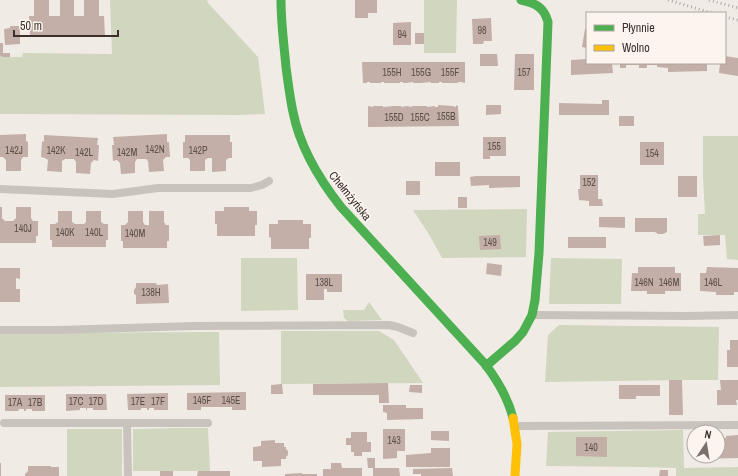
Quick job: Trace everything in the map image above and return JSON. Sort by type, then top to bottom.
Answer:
[{"type":"street","name":"Chełmżyńska","points":[[281,0],[281,18],[288,85],[293,113],[302,144],[316,172],[341,207],[486,366],[504,392],[510,407],[517,438],[515,476]]},
{"type":"street","points":[[486,366],[519,336],[532,314],[535,300],[539,253],[548,22],[544,11],[536,4],[521,0]]},
{"type":"lane","points":[[0,189],[113,194],[158,188],[251,188],[269,181]]},
{"type":"lane","points":[[532,314],[687,316],[738,315]]},
{"type":"lane","points":[[0,330],[194,326],[381,325],[394,326],[413,333]]},
{"type":"lane","points":[[4,423],[208,423]]},
{"type":"lane","points":[[127,423],[128,476]]},
{"type":"lane","points":[[515,426],[738,425]]},
{"type":"green space","points":[[110,0],[207,0],[208,3],[258,57],[265,114],[0,114],[0,56],[22,57],[23,53],[112,54]]},
{"type":"green space","points":[[424,0],[457,0],[456,53],[424,53]]},
{"type":"green space","points":[[703,136],[738,136],[738,260],[727,259],[725,235],[698,235],[698,214],[705,214]]},
{"type":"green space","points":[[527,209],[526,257],[442,258],[413,210]]},
{"type":"green space","points":[[241,258],[297,258],[298,310],[241,311]]},
{"type":"green space","points":[[551,258],[622,259],[621,304],[549,304]]},
{"type":"green space","points":[[369,302],[382,320],[348,321],[344,318],[343,310],[364,310]]},
{"type":"green space","points":[[559,325],[719,327],[718,380],[545,382],[548,335]]},
{"type":"green space","points":[[281,331],[379,331],[394,340],[423,383],[281,384]]},
{"type":"green space","points":[[219,332],[220,385],[0,387],[0,333]]},
{"type":"green space","points":[[208,428],[210,471],[133,471],[133,429]]},
{"type":"green space","points":[[67,429],[122,429],[122,476],[67,476]]},
{"type":"green space","points":[[683,430],[684,468],[738,467],[738,476],[676,476],[676,468],[546,466],[548,432]]},
{"type":"building","points":[[34,0],[49,0],[49,16],[60,16],[60,0],[74,0],[74,16],[84,16],[84,0],[99,0],[99,16],[104,16],[105,36],[30,36],[29,16],[34,16]]},
{"type":"building","points":[[355,0],[377,0],[377,13],[368,13],[368,18],[355,18]]},
{"type":"building","points":[[491,18],[492,41],[484,41],[483,44],[473,44],[472,19]]},
{"type":"building","points":[[411,22],[411,45],[393,45],[393,23]]},
{"type":"building","points":[[10,26],[20,26],[20,44],[5,45],[4,29],[10,28]]},
{"type":"building","points":[[585,29],[586,29],[586,48],[582,47]]},
{"type":"building","points":[[415,33],[424,33],[424,44],[415,44]]},
{"type":"building","points":[[0,43],[3,43],[3,53],[10,53],[10,57],[0,56]]},
{"type":"building","points":[[480,54],[497,54],[498,66],[480,66]]},
{"type":"building","points":[[515,54],[534,54],[534,90],[514,90]]},
{"type":"building","points":[[726,56],[738,58],[738,76],[719,73],[720,64],[726,64]]},
{"type":"building","points":[[586,59],[586,64],[612,64],[613,73],[571,75],[571,60]]},
{"type":"building","points":[[362,62],[465,62],[465,83],[363,83]]},
{"type":"building","points":[[620,64],[707,64],[707,71],[668,72],[668,68],[657,67],[657,65],[647,65],[647,68],[639,68],[639,65],[626,65],[626,68],[620,68]]},
{"type":"building","points":[[602,100],[609,100],[609,115],[559,115],[559,103],[602,104]]},
{"type":"building","points":[[438,105],[458,106],[459,126],[368,127],[368,106],[438,107]]},
{"type":"building","points":[[486,105],[501,105],[501,114],[486,115]]},
{"type":"building","points":[[619,116],[634,116],[634,126],[619,126]]},
{"type":"building","points":[[26,134],[26,141],[28,142],[28,157],[23,157],[21,160],[21,171],[6,171],[6,160],[3,157],[0,157],[0,135]]},
{"type":"building","points":[[167,134],[170,157],[166,157],[163,160],[164,171],[149,172],[148,161],[146,159],[137,159],[135,162],[135,173],[121,174],[120,163],[117,160],[113,161],[113,137]]},
{"type":"building","points":[[44,135],[98,138],[98,161],[94,160],[91,163],[90,174],[76,173],[76,162],[74,159],[65,159],[62,161],[62,172],[47,171],[48,160],[41,157]]},
{"type":"building","points":[[185,135],[230,135],[230,142],[232,142],[232,158],[226,160],[226,171],[212,172],[212,158],[208,158],[205,160],[205,171],[190,171],[190,160],[188,158],[183,158],[183,142],[185,142]]},
{"type":"building","points":[[483,137],[506,137],[506,156],[490,156],[490,159],[483,159]]},
{"type":"building","points":[[640,142],[664,142],[664,165],[640,165]]},
{"type":"building","points":[[435,162],[460,162],[460,176],[435,176]]},
{"type":"building","points":[[580,175],[598,175],[598,199],[602,199],[603,206],[589,206],[589,201],[579,200],[578,189],[580,189]]},
{"type":"building","points":[[520,176],[520,187],[489,188],[489,185],[471,186],[470,177]]},
{"type":"building","points":[[678,176],[697,176],[697,197],[678,197]]},
{"type":"building","points":[[406,181],[420,181],[420,195],[406,195]]},
{"type":"building","points":[[458,197],[467,197],[467,208],[458,208]]},
{"type":"building","points":[[0,207],[2,207],[2,218],[5,221],[13,221],[16,218],[16,207],[31,207],[31,218],[33,221],[38,221],[38,236],[36,236],[36,243],[0,243]]},
{"type":"building","points":[[224,207],[249,207],[249,211],[257,211],[255,236],[217,236],[215,211],[224,211]]},
{"type":"building","points":[[58,211],[72,211],[72,222],[75,224],[84,224],[86,222],[86,211],[101,211],[101,222],[108,224],[108,240],[106,240],[106,247],[52,247],[52,240],[50,240],[50,224],[55,224],[58,222]]},
{"type":"building","points":[[128,211],[143,211],[143,222],[145,225],[149,225],[149,211],[164,211],[164,222],[166,225],[169,225],[169,241],[167,241],[167,248],[123,248],[123,241],[121,241],[121,225],[125,225],[128,222]]},
{"type":"building","points":[[599,217],[625,217],[625,228],[599,227]]},
{"type":"building","points":[[635,218],[667,218],[667,232],[658,234],[655,232],[635,232]]},
{"type":"building","points":[[278,220],[303,220],[303,224],[311,224],[309,249],[271,249],[269,224],[278,224]]},
{"type":"building","points":[[500,235],[501,249],[480,250],[479,236]]},
{"type":"building","points":[[720,235],[720,245],[704,246],[703,236]]},
{"type":"building","points":[[568,237],[606,237],[606,248],[568,248]]},
{"type":"building","points":[[487,263],[502,265],[501,276],[486,274]]},
{"type":"building","points":[[638,267],[675,267],[675,273],[681,273],[681,291],[665,291],[665,294],[647,294],[647,291],[631,291],[632,273],[638,273]]},
{"type":"building","points":[[707,267],[738,268],[738,292],[734,292],[734,295],[716,295],[716,292],[700,291],[700,273],[706,273]]},
{"type":"building","points":[[0,268],[20,268],[20,279],[16,278],[16,289],[20,289],[20,302],[0,302]]},
{"type":"building","points":[[306,274],[342,274],[342,292],[327,292],[327,289],[324,289],[324,300],[306,300]]},
{"type":"building","points":[[136,283],[156,283],[157,285],[168,284],[169,303],[136,304],[136,295],[134,294],[134,290]]},
{"type":"building","points":[[730,340],[738,340],[738,367],[727,367],[727,350],[730,350]]},
{"type":"building","points":[[669,380],[682,380],[683,415],[669,415]]},
{"type":"building","points":[[720,380],[738,380],[737,405],[717,405],[717,390],[721,390]]},
{"type":"building","points":[[388,383],[389,403],[379,403],[379,395],[313,395],[313,384]]},
{"type":"building","points":[[282,384],[283,394],[271,394],[271,385]]},
{"type":"building","points":[[410,385],[422,385],[422,393],[409,392]]},
{"type":"building","points":[[619,385],[660,385],[660,396],[636,396],[636,399],[619,399]]},
{"type":"building","points":[[246,392],[246,410],[232,410],[232,407],[201,407],[201,410],[187,410],[187,393]]},
{"type":"building","points":[[168,393],[168,410],[154,410],[154,408],[149,408],[149,410],[147,410],[147,408],[141,408],[141,410],[128,410],[127,394]]},
{"type":"building","points":[[66,394],[106,394],[107,410],[93,410],[93,408],[87,408],[86,410],[86,408],[80,408],[80,410],[66,411]]},
{"type":"building","points":[[5,395],[45,395],[45,411],[32,411],[32,409],[26,409],[26,411],[24,411],[24,409],[18,409],[19,411],[5,411]]},
{"type":"building","points":[[383,405],[406,405],[406,408],[423,408],[423,419],[387,420],[387,413],[383,412]]},
{"type":"building","points":[[383,429],[405,429],[405,451],[397,451],[397,458],[383,459]]},
{"type":"building","points":[[431,431],[449,431],[449,441],[431,440]]},
{"type":"building","points":[[351,432],[367,432],[367,442],[371,442],[371,452],[362,452],[362,456],[354,456],[354,452],[351,452],[351,445],[346,445],[346,438],[351,438]]},
{"type":"building","points":[[738,435],[738,458],[726,458],[726,436]]},
{"type":"building","points":[[576,437],[607,437],[607,457],[576,456]]},
{"type":"building","points":[[275,440],[275,443],[284,443],[284,447],[286,447],[288,451],[286,459],[281,459],[281,466],[262,467],[262,461],[253,461],[253,447],[261,446],[261,441]]},
{"type":"building","points":[[431,448],[450,448],[450,467],[406,467],[406,455],[431,453]]},
{"type":"building","points":[[367,458],[375,458],[375,468],[399,468],[400,476],[373,476],[373,468],[368,468]]},
{"type":"building","points":[[1,463],[1,476],[0,476]]},
{"type":"building","points":[[331,463],[341,463],[342,468],[362,468],[362,476],[323,476],[323,469],[331,469]]},
{"type":"building","points":[[28,466],[59,467],[59,476],[25,476],[28,471]]},
{"type":"building","points":[[452,468],[453,476],[421,476],[421,474],[413,474],[413,469]]},
{"type":"building","points":[[660,470],[668,470],[668,476],[659,476]]},
{"type":"building","points":[[160,471],[173,471],[173,476],[160,476]]},
{"type":"building","points":[[198,471],[230,471],[230,476],[197,476]]},
{"type":"building","points":[[285,474],[317,474],[317,476],[285,476]]},
{"type":"railway","points":[[668,0],[709,12]]},
{"type":"railway","points":[[709,0],[738,8]]},
{"type":"railway","points":[[726,17],[738,20]]},
{"type":"traffic: fast","points":[[281,0],[286,67],[292,107],[300,138],[311,162],[341,207],[485,364],[502,390],[513,418]]},
{"type":"traffic: fast","points":[[486,366],[515,341],[523,332],[532,315],[535,300],[539,253],[548,22],[544,13],[538,6],[521,0]]},
{"type":"traffic: slow","points":[[513,418],[517,444],[515,476]]}]
